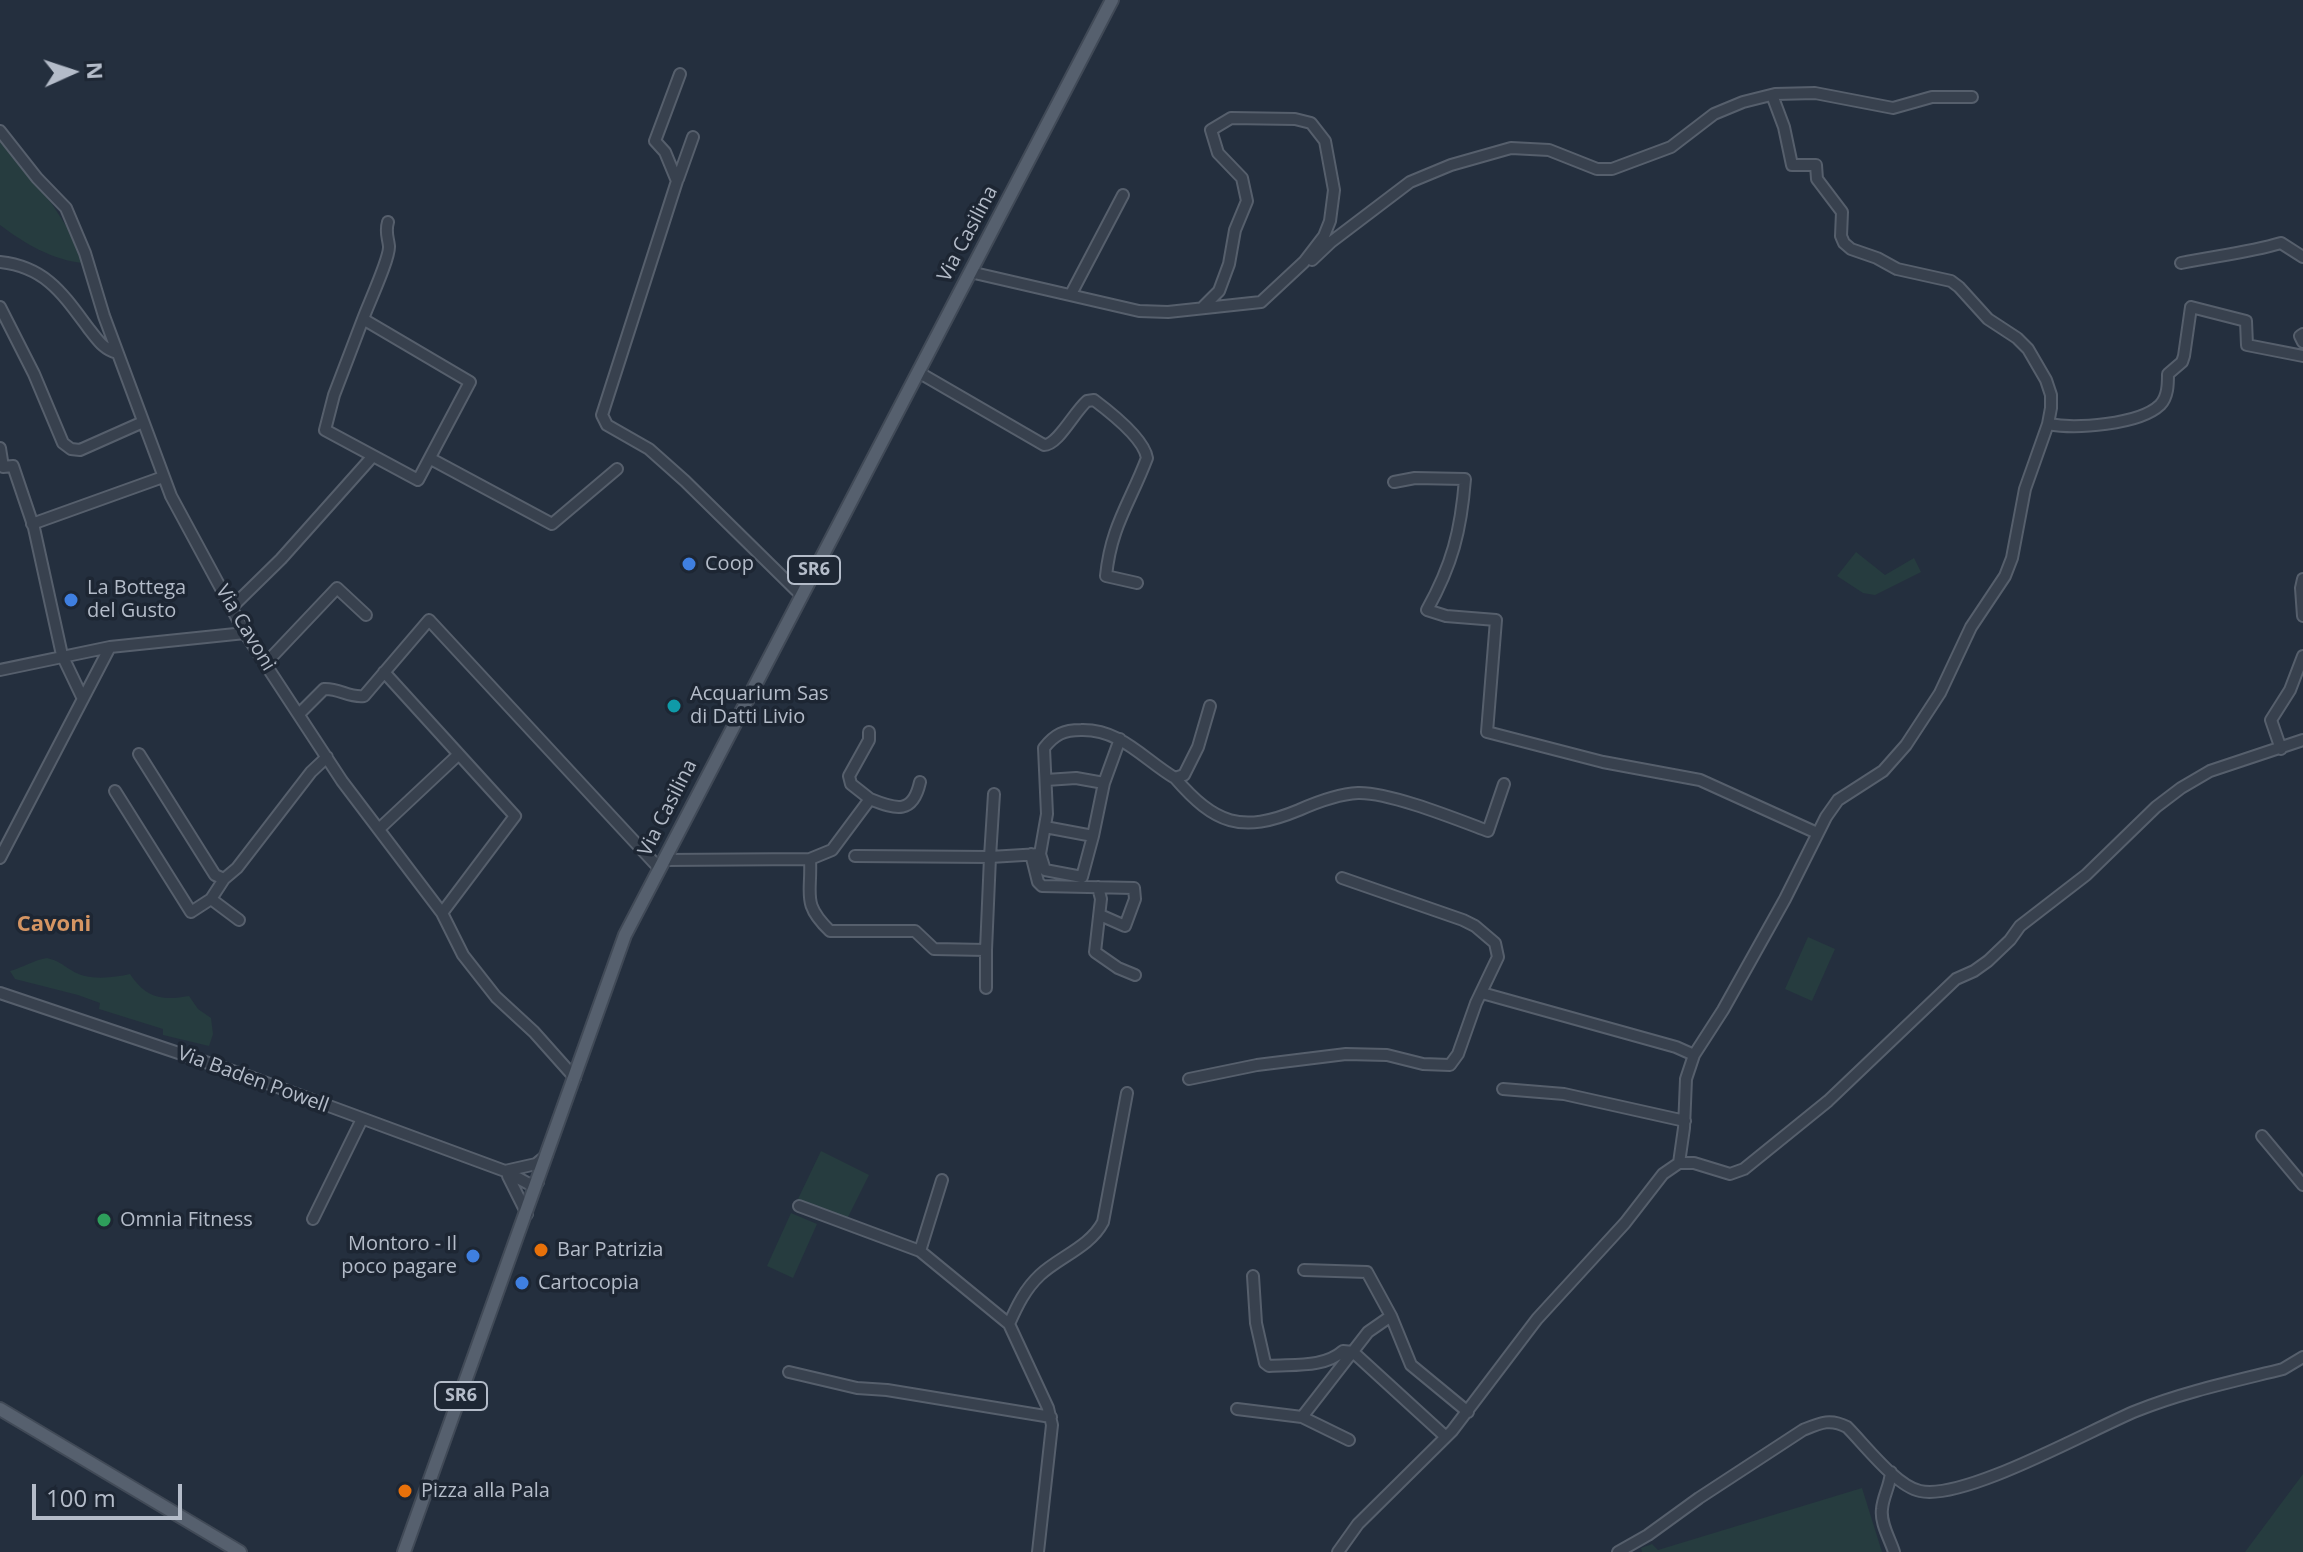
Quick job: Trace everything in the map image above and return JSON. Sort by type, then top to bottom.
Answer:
[{"type":"main road","name":"Via Casilina","points":[[404,1549],[625,935],[1112,0]]},
{"type":"main road","points":[[0,1409],[240,1552]]},
{"type":"street","points":[[677,181],[670,161],[655,141],[680,74]]},
{"type":"street","points":[[1298,268],[1410,182],[1451,165],[1511,148],[1531,147],[1568,156],[1597,169],[1612,169],[1671,147],[1714,114],[1772,95],[1815,93],[1893,108],[1932,97],[1972,97]]},
{"type":"street","points":[[1679,1163],[1685,1121],[1686,1079],[1694,1055],[1723,1010],[1785,899],[1817,833],[1838,800],[1872,780],[1894,760],[1940,693],[1971,627],[2009,566],[2025,489],[2048,424],[2051,395],[2038,365],[2017,338],[1988,319],[1951,281],[1897,269],[1844,243],[1841,236],[1842,212],[1817,179],[1816,165],[1792,165],[1784,127],[1772,95]]},
{"type":"street","points":[[970,272],[1139,311],[1168,312],[1261,302],[1298,268],[1324,236],[1330,221],[1334,190],[1325,141],[1311,123],[1262,117],[1231,118],[1211,130],[1218,153],[1242,178],[1247,201],[1235,230],[1229,264],[1219,291],[1202,308]]},
{"type":"street","name":"Via Cavoni","points":[[0,131],[37,178],[66,208],[85,253],[117,353],[171,496],[245,633],[327,757],[442,913],[463,955],[496,997],[534,1032],[575,1078]]},
{"type":"street","points":[[693,137],[602,415],[607,425],[649,449],[685,481],[801,595]]},
{"type":"street","points":[[1071,294],[1123,195]]},
{"type":"street","points":[[363,319],[470,382],[418,480],[325,430],[334,395],[386,257],[389,246],[385,232],[388,222]]},
{"type":"street","points":[[2181,263],[2233,256],[2281,243],[2303,257]]},
{"type":"street","points":[[0,262],[28,267],[36,272],[68,301],[102,346],[117,353]]},
{"type":"street","points":[[0,307],[34,374],[63,443],[71,449],[80,450],[143,422]]},
{"type":"street","points":[[2048,424],[2078,428],[2097,426],[2131,418],[2160,405],[2167,391],[2168,374],[2182,362],[2184,356],[2191,307],[2246,321],[2247,345],[2303,356]]},
{"type":"street","points":[[2303,334],[2300,336],[2303,342]]},
{"type":"street","points":[[918,372],[1044,445],[1056,441],[1070,419],[1087,401],[1094,400],[1129,431],[1146,451],[1147,458],[1116,525],[1106,576],[1137,583]]},
{"type":"street","points":[[0,448],[3,467],[13,466],[32,524],[62,655],[83,699]]},
{"type":"street","points":[[231,608],[281,559],[373,456]]},
{"type":"street","points":[[431,459],[552,524],[617,469]]},
{"type":"street","points":[[32,524],[163,477]]},
{"type":"street","points":[[1394,482],[1415,478],[1465,479],[1454,553],[1427,610],[1446,616],[1496,620],[1487,732],[1603,762],[1700,780],[1817,833]]},
{"type":"street","points":[[2303,579],[2303,616]]},
{"type":"street","points":[[265,664],[337,588],[366,615]]},
{"type":"street","points":[[299,714],[324,689],[336,688],[355,697],[364,696],[429,620],[662,864],[810,859],[832,850],[870,799]]},
{"type":"street","points":[[0,670],[110,647],[245,633]]},
{"type":"street","points":[[0,858],[110,647]]},
{"type":"street","points":[[2281,749],[2271,720],[2290,690],[2303,656]]},
{"type":"street","points":[[384,672],[515,816],[442,913]]},
{"type":"street","points":[[1175,778],[1184,775],[1198,747],[1210,706]]},
{"type":"street","points":[[1100,915],[1125,926],[1135,899],[1134,888],[1042,886],[1038,882],[1035,854],[1047,814],[1044,748],[1053,737],[1067,730],[1091,729],[1120,739],[1175,778],[1209,809],[1225,820],[1241,824],[1257,823],[1342,795],[1361,792],[1440,813],[1488,831],[1504,784]]},
{"type":"street","points":[[869,732],[869,740],[849,776],[851,784],[870,799],[892,806],[911,805],[920,782]]},
{"type":"street","points":[[1035,854],[1045,870],[1082,877],[1104,783],[1120,739]]},
{"type":"street","points":[[1338,1552],[1358,1524],[1468,1412],[1537,1319],[1625,1223],[1663,1174],[1679,1163],[1694,1163],[1730,1174],[1744,1169],[1828,1101],[1956,979],[1988,961],[2020,926],[2109,856],[2156,807],[2210,771],[2303,740]]},
{"type":"street","points":[[139,754],[215,875],[224,879]]},
{"type":"street","points":[[379,829],[458,755]]},
{"type":"street","points":[[115,791],[191,912],[211,899],[311,772],[327,757]]},
{"type":"street","points":[[1046,780],[1076,778],[1104,783]]},
{"type":"street","points":[[986,988],[989,839],[994,794]]},
{"type":"street","points":[[1045,827],[1093,836]]},
{"type":"street","points":[[855,856],[990,857],[1035,854]]},
{"type":"street","points":[[810,859],[809,904],[830,931],[915,931],[934,949],[986,950]]},
{"type":"street","points":[[1189,1079],[1257,1065],[1346,1054],[1387,1055],[1423,1064],[1450,1065],[1458,1054],[1499,950],[1489,937],[1463,920],[1342,878]]},
{"type":"street","points":[[1098,887],[1101,899],[1095,952],[1118,968],[1135,975]]},
{"type":"street","points":[[211,899],[239,920]]},
{"type":"street","name":"Via Baden Powell","points":[[0,993],[253,1078],[505,1171],[532,1177],[538,1182]]},
{"type":"street","points":[[1482,993],[1676,1047],[1694,1055]]},
{"type":"street","points":[[1503,1089],[1564,1094],[1685,1121]]},
{"type":"street","points":[[1009,1324],[1019,1301],[1041,1274],[1095,1234],[1103,1222],[1127,1093]]},
{"type":"street","points":[[313,1219],[362,1119]]},
{"type":"street","points":[[2262,1136],[2303,1185]]},
{"type":"street","points":[[527,1214],[505,1171],[536,1164],[548,1155]]},
{"type":"street","points":[[920,1251],[942,1180]]},
{"type":"street","points":[[799,1206],[920,1251],[1009,1324],[1051,1417],[1038,1552]]},
{"type":"street","points":[[1304,1270],[1367,1272],[1391,1316],[1411,1365],[1468,1412]]},
{"type":"street","points":[[1253,1276],[1256,1323],[1265,1363],[1269,1366],[1312,1363],[1333,1360],[1343,1351],[1353,1352],[1446,1437]]},
{"type":"street","points":[[1302,1417],[1368,1332],[1391,1316]]},
{"type":"street","points":[[1618,1552],[1803,1430],[1822,1422],[1836,1421],[1847,1427],[1906,1485],[1921,1492],[1943,1491],[1964,1487],[2138,1410],[2283,1369],[2303,1357]]},
{"type":"street","points":[[789,1372],[857,1388],[887,1390],[1051,1417]]},
{"type":"street","points":[[1237,1409],[1302,1417],[1349,1440]]},
{"type":"street","points":[[1891,1472],[1881,1517],[1894,1552]]},
{"type":"street","points":[[1888,1494],[1915,1489]]},
{"type":"green space","points":[[0,141],[52,204],[68,229],[83,263],[39,250],[0,225]]},
{"type":"green space","points":[[1856,552],[1885,575],[1914,558],[1921,572],[1875,595],[1863,593],[1837,576]]},
{"type":"green space","points":[[1808,937],[1835,949],[1812,1001],[1785,989]]},
{"type":"green space","points":[[47,958],[84,976],[130,974],[142,988],[155,996],[189,996],[198,1009],[211,1018],[213,1034],[209,1046],[163,1035],[163,1029],[99,1009],[100,1003],[78,995],[15,979],[10,971]]},
{"type":"green space","points":[[821,1151],[869,1175],[845,1223],[798,1199]]},
{"type":"green space","points":[[791,1213],[817,1224],[793,1278],[767,1266]]},
{"type":"green space","points":[[2303,1474],[2303,1552],[2245,1552]]},
{"type":"green space","points":[[1862,1488],[1882,1552],[1642,1552],[1641,1548],[1652,1544],[1658,1550]]},
{"type":"place","name":"Coop","points":[[689,564]]},
{"type":"place","name":"La Bottega del Gusto","points":[[71,600]]},
{"type":"place","name":"Acquarium Sas di Datti Livio","points":[[674,706]]},
{"type":"place","name":"Omnia Fitness","points":[[104,1220]]},
{"type":"place","name":"Bar Patrizia","points":[[541,1250]]},
{"type":"place","name":"Montoro - Il poco pagare","points":[[473,1256]]},
{"type":"place","name":"Cartocopia","points":[[522,1283]]},
{"type":"place","name":"Pizza alla Pala","points":[[405,1491]]},
{"type":"district","name":"Cavoni","points":[[54,925]]}]
